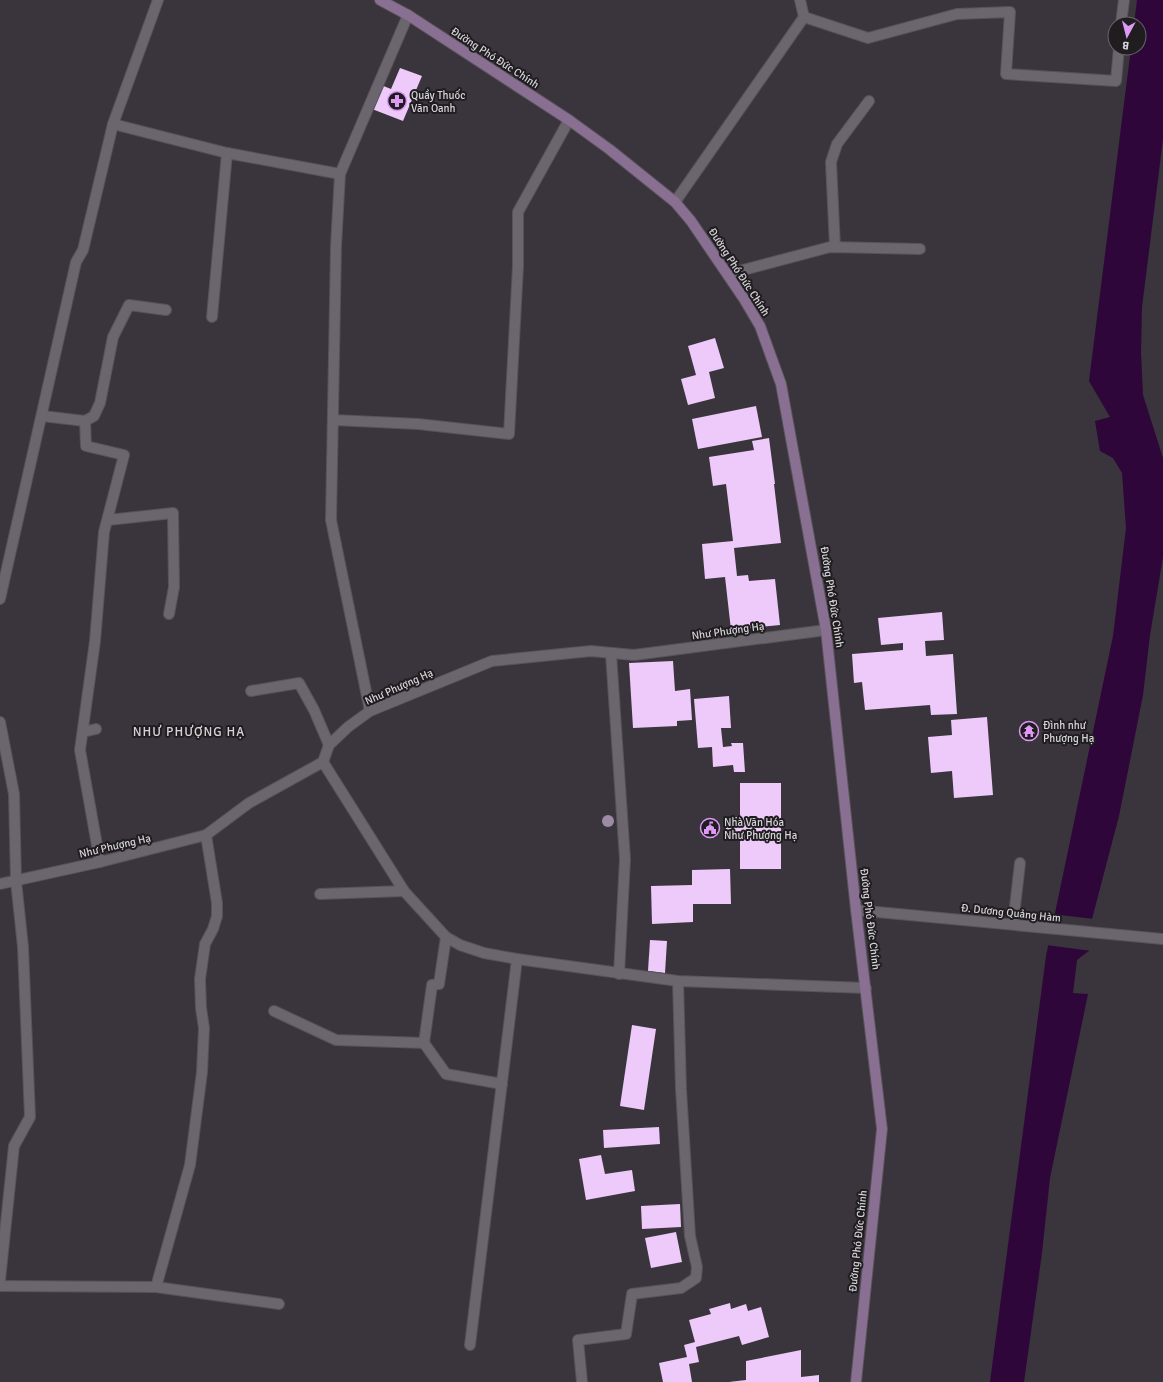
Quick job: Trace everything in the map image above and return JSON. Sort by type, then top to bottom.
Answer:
[{"type":"main road","name":"Đường Phó Đức Chính","points":[[383,1],[569,120],[609,149],[674,202],[691,221],[728,274],[760,326],[781,384],[826,630],[856,910],[882,1129],[856,1382]]},
{"type":"street","points":[[0,600],[76,262],[83,250],[113,124],[158,0]]},
{"type":"street","points":[[674,202],[804,17],[800,0]]},
{"type":"street","points":[[1122,16],[1124,0]]},
{"type":"street","points":[[804,17],[868,38],[957,14],[1010,12],[1006,74],[1116,81],[1118,56]]},
{"type":"street","points":[[370,711],[331,520],[334,420],[334,298],[340,174],[408,16]]},
{"type":"street","points":[[835,247],[831,162],[837,144],[869,101]]},
{"type":"street","points":[[334,420],[418,424],[509,434],[518,274],[518,212],[569,120]]},
{"type":"street","points":[[113,124],[227,153],[340,174]]},
{"type":"street","points":[[212,317],[227,153]]},
{"type":"street","points":[[728,274],[830,247],[920,249]]},
{"type":"street","points":[[42,416],[85,421],[94,416],[100,403],[113,337],[130,305],[166,310]]},
{"type":"street","points":[[85,421],[86,446],[124,455],[104,532],[95,641],[80,750],[100,862]]},
{"type":"street","points":[[108,520],[173,513],[174,588],[169,614]]},
{"type":"street","name":"Như Phượng Hạ","points":[[0,884],[16,882],[206,835],[249,803],[323,762],[329,745],[348,727],[370,711],[492,661],[591,651],[634,656],[826,630]]},
{"type":"street","points":[[611,654],[624,859],[619,974]]},
{"type":"street","points":[[252,691],[299,683],[314,710],[329,745]]},
{"type":"street","points":[[0,722],[14,794],[16,882],[23,947],[30,1117],[14,1146],[0,1280]]},
{"type":"street","points":[[83,732],[96,730]]},
{"type":"street","points":[[323,762],[404,891],[446,937],[460,945],[484,953],[518,959],[678,981],[866,988]]},
{"type":"street","points":[[156,1287],[190,1165],[202,1072],[204,1028],[201,1008],[200,979],[205,944],[213,929],[217,916],[217,903],[206,835]]},
{"type":"street","points":[[1013,924],[1020,863]]},
{"type":"street","points":[[320,894],[404,891]]},
{"type":"street","name":"Đ. Dương Quảng Hàm","points":[[856,910],[1163,939]]},
{"type":"street","points":[[446,937],[439,984],[432,985],[424,1043],[446,1074],[502,1084]]},
{"type":"street","points":[[470,1346],[518,959]]},
{"type":"street","points":[[582,1382],[578,1340],[626,1334],[632,1294],[681,1288],[696,1278],[697,1267],[690,1236],[678,981]]},
{"type":"street","points":[[274,1012],[336,1040],[424,1043]]},
{"type":"street","points":[[0,1286],[156,1287],[279,1304]]},
{"type":"shaded area","points":[[1137,0],[1163,0],[1163,139],[1142,307],[1141,352],[1143,395],[1163,458],[1163,557],[1150,635],[1143,695],[1119,816],[1092,919],[1090,950],[1077,960],[1073,993],[1088,994],[1050,1178],[1042,1253],[1024,1382],[990,1382],[1046,956],[1113,636],[1126,528],[1122,473],[1113,458],[1100,451],[1095,421],[1110,417],[1089,381],[1130,56],[1147,56],[1147,16],[1135,16]]},
{"type":"pier","points":[[1052,914],[1094,919],[1092,951],[1046,945]]},
{"type":"building","points":[[400,68],[422,76],[403,121],[372,109],[381,85],[391,89]]},
{"type":"building","points":[[715,338],[724,368],[709,372],[715,398],[688,405],[681,379],[696,375],[688,346]]},
{"type":"building","points":[[756,406],[762,437],[698,449],[692,419]]},
{"type":"building","points":[[769,438],[781,543],[734,548],[737,576],[748,575],[749,581],[775,579],[780,625],[731,630],[725,577],[705,579],[702,544],[733,541],[726,484],[713,486],[709,457],[754,450],[752,441]]},
{"type":"building","points":[[942,612],[944,640],[925,641],[926,656],[953,654],[957,714],[931,715],[930,705],[865,710],[862,682],[854,683],[852,654],[903,650],[903,643],[881,645],[878,618]]},
{"type":"building","points":[[673,661],[675,691],[690,689],[692,720],[677,721],[677,726],[633,728],[629,663]]},
{"type":"building","points":[[729,696],[731,728],[721,728],[723,747],[732,746],[731,743],[743,743],[745,772],[734,772],[733,765],[713,767],[712,747],[698,748],[694,699]]},
{"type":"building","points":[[987,717],[993,795],[954,798],[952,771],[931,773],[928,737],[952,735],[951,720]]},
{"type":"building","points":[[740,783],[781,783],[781,869],[740,869],[740,840],[726,840],[726,817],[740,817]]},
{"type":"building","points":[[730,869],[731,904],[693,904],[693,922],[652,924],[651,886],[692,885],[692,870]]},
{"type":"building","points":[[650,940],[667,941],[665,973],[648,971]]},
{"type":"building","points":[[632,1025],[656,1029],[644,1110],[620,1106]]},
{"type":"building","points":[[659,1127],[660,1144],[604,1148],[603,1130]]},
{"type":"building","points":[[601,1155],[605,1174],[632,1170],[635,1191],[586,1200],[579,1159]]},
{"type":"building","points":[[680,1204],[681,1227],[642,1229],[641,1206]]},
{"type":"building","points":[[676,1232],[682,1262],[651,1268],[645,1238]]},
{"type":"building","points":[[730,1303],[731,1309],[746,1304],[748,1311],[761,1307],[769,1337],[742,1345],[739,1336],[696,1347],[699,1362],[689,1364],[692,1382],[663,1382],[659,1363],[687,1357],[684,1345],[695,1342],[689,1320],[711,1314],[709,1309]]},
{"type":"building","points":[[801,1350],[801,1377],[819,1375],[819,1382],[729,1382],[746,1380],[746,1361]]},
{"type":"place","name":"Quầy Thuốc Văn Oanh","points":[[397,101]]},
{"type":"place","name":"Đình như Phượng Hạ","points":[[1029,731]]},
{"type":"place","name":"Nhà Văn Hóa Như Phượng Hạ","points":[[710,828]]},
{"type":"district","name":"NHƯ PHƯỢNG HẠ","points":[[189,732]]}]
